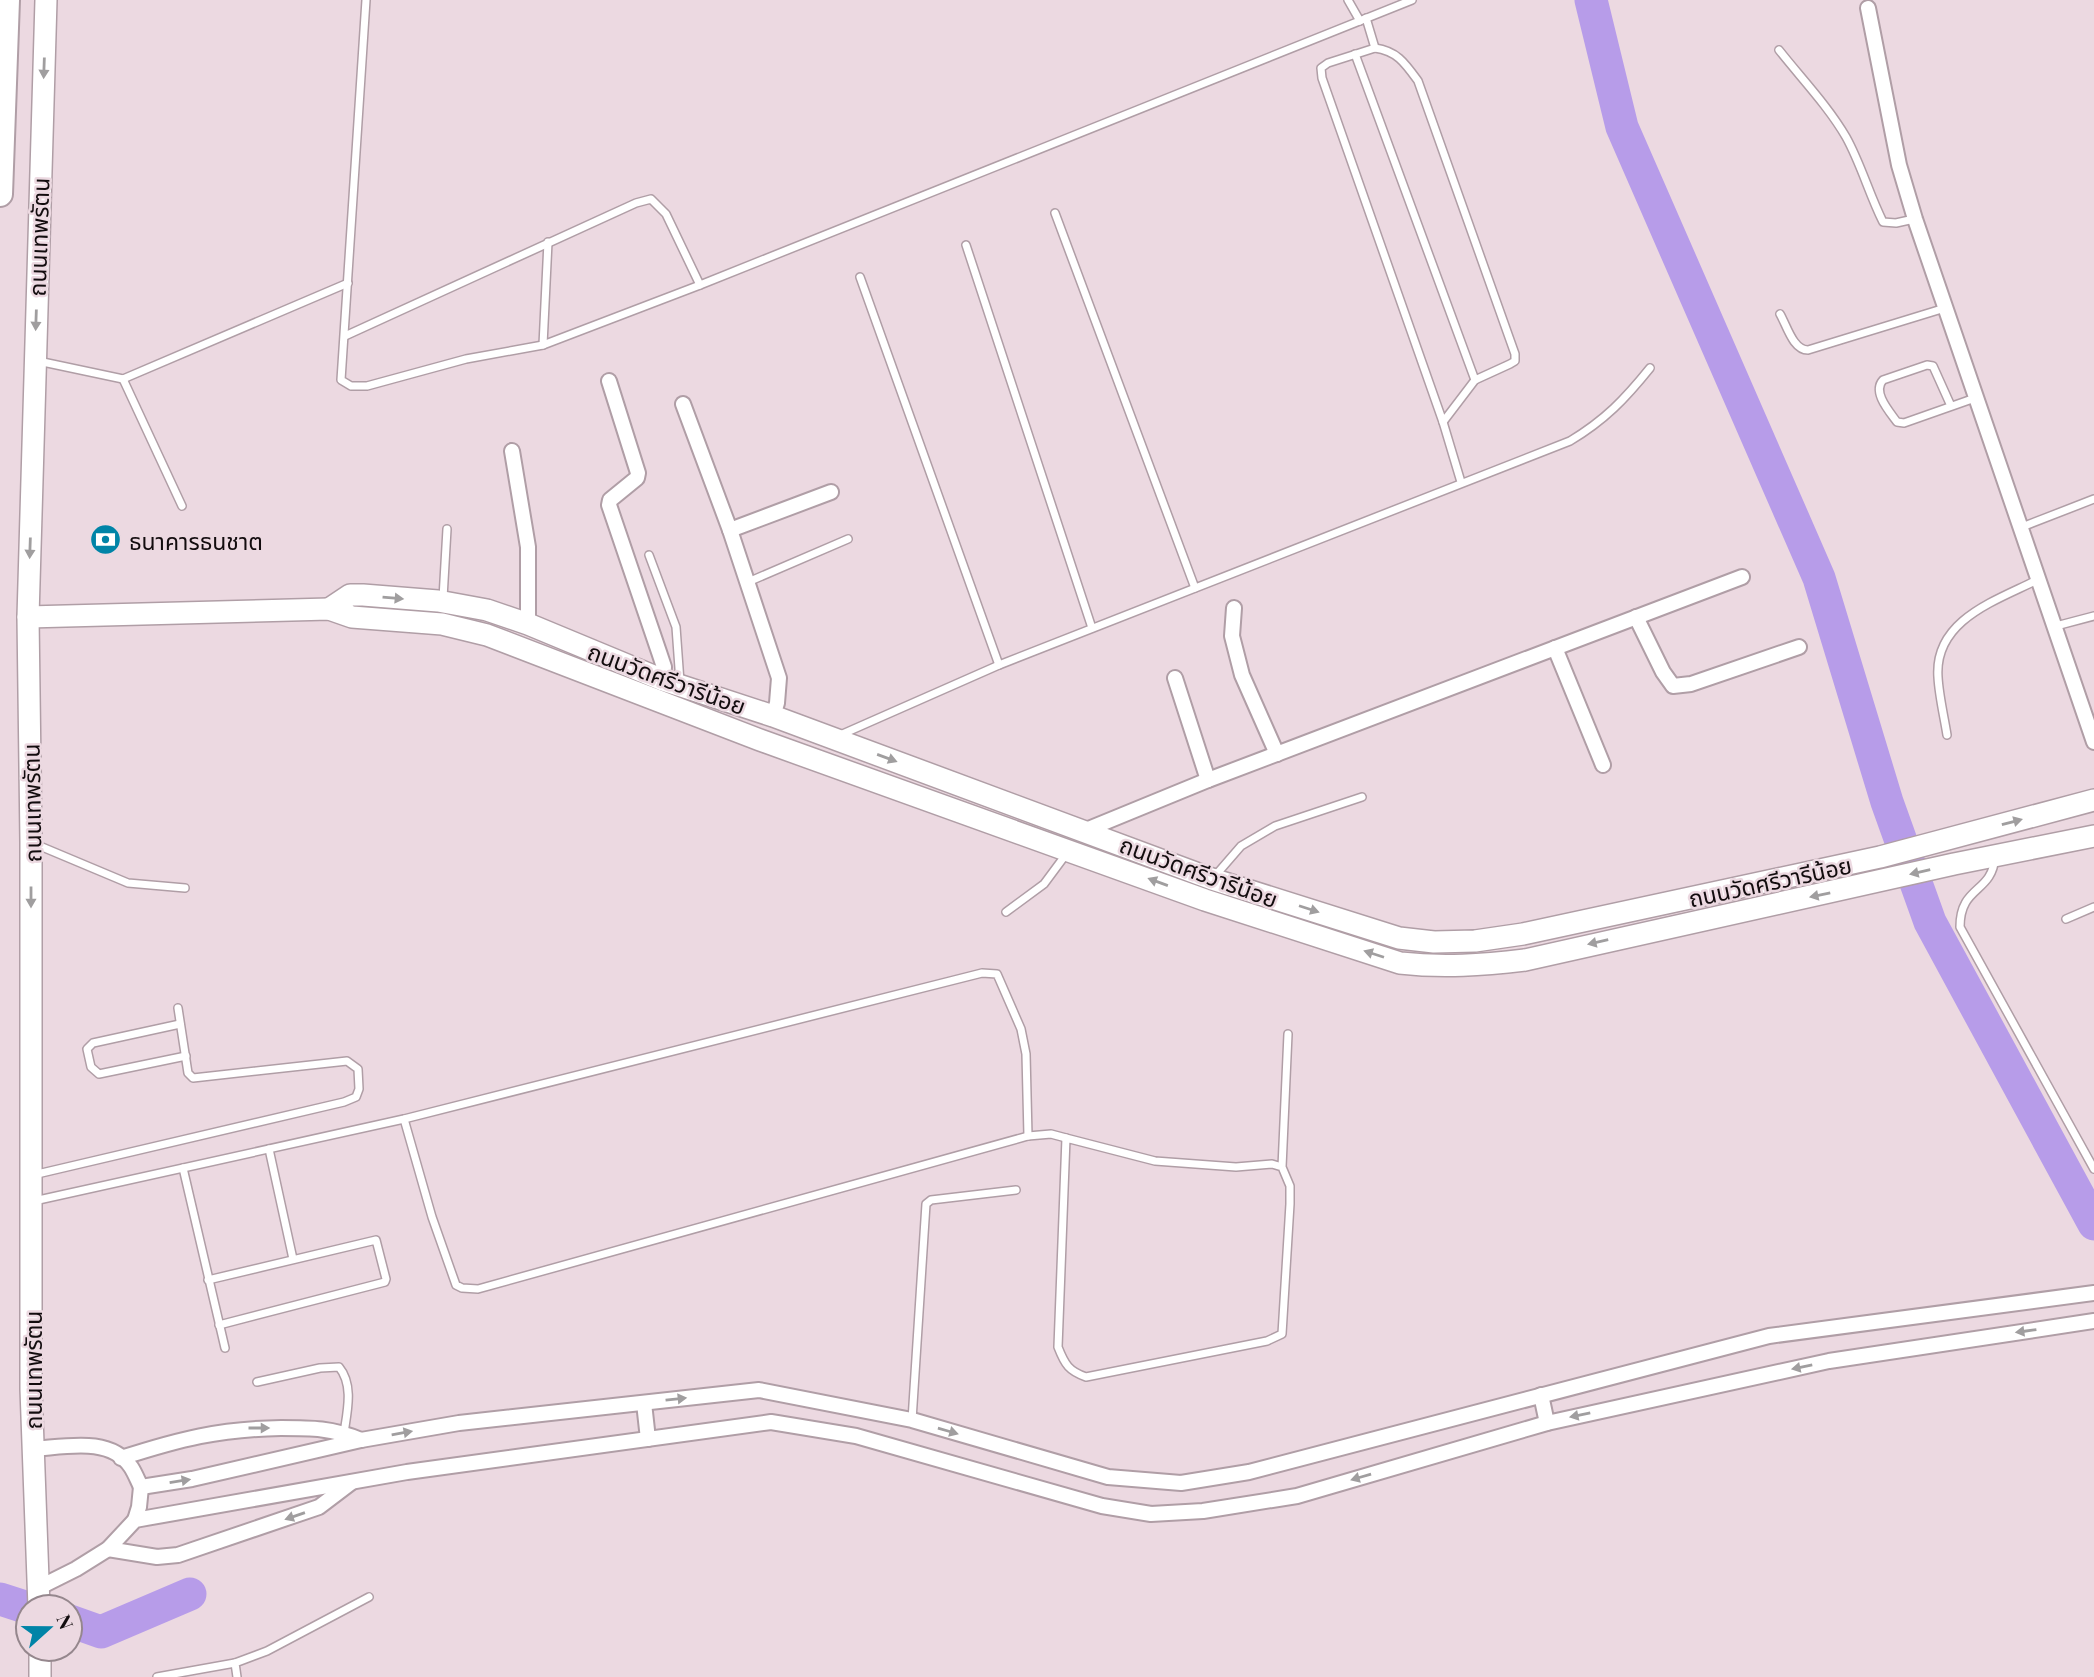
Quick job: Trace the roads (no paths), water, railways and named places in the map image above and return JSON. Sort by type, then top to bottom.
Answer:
[{"type":"highway","name":"ถนนเทพรัตน","points":[[0,194],[7,0]]},
{"type":"main road","name":"ถนนเทพรัตน","points":[[39,1593],[33,1449],[28,617],[46,0]]},
{"type":"main road","name":"ถนนวัดศรีวารีน้อย","points":[[329,608],[350,595],[443,602],[487,610],[672,682],[1086,830],[1212,879],[1399,938],[1434,942],[1475,941],[1535,931],[1880,856],[2094,800]]},
{"type":"main road","name":"ถนนวัดศรีวารีน้อย","points":[[28,617],[329,608],[352,617],[442,624],[487,635],[760,740],[1205,900],[1400,962],[1434,967],[1525,960],[1954,864],[2094,836]]},
{"type":"street","points":[[1868,8],[1899,166],[1915,219],[2094,742]]},
{"type":"street","points":[[609,381],[638,473],[637,478],[610,500],[609,505],[664,667],[672,682]]},
{"type":"street","points":[[683,404],[730,530],[779,678],[777,703],[772,716]]},
{"type":"street","points":[[512,451],[528,547],[528,624]]},
{"type":"street","points":[[730,530],[831,492]]},
{"type":"street","points":[[1086,830],[1208,780],[1742,577]]},
{"type":"street","points":[[1234,608],[1231,636],[1242,675],[1277,754]]},
{"type":"street","points":[[1636,617],[1673,687],[1692,684],[1799,647]]},
{"type":"street","points":[[1555,648],[1603,765]]},
{"type":"street","points":[[1175,678],[1208,780]]},
{"type":"street","points":[[141,1487],[192,1479],[361,1440],[459,1423],[759,1390],[912,1420],[1108,1477],[1181,1483],[1249,1472],[1769,1336],[2094,1293]]},
{"type":"street","points":[[135,1520],[407,1472],[771,1422],[856,1436],[1102,1506],[1151,1514],[1203,1511],[1297,1496],[1547,1423],[1829,1360],[2094,1321]]},
{"type":"street","points":[[1541,1395],[1547,1423]]},
{"type":"street","points":[[643,1403],[648,1439]]},
{"type":"street","points":[[121,1458],[200,1434],[245,1428],[323,1428],[361,1440]]},
{"type":"street","points":[[33,1449],[87,1445],[109,1449],[130,1465],[141,1487],[135,1520],[107,1549],[44,1593]]},
{"type":"street","points":[[107,1549],[157,1557],[178,1555],[319,1507],[353,1481]]},
{"type":"lane","points":[[366,0],[341,380],[351,386],[366,386],[466,359],[543,345],[700,285],[1412,0]]},
{"type":"lane","points":[[1348,0],[1363,20],[1375,48]]},
{"type":"lane","points":[[1443,422],[1475,380],[1515,361],[1515,354],[1418,81],[1399,57],[1388,50],[1375,48],[1328,63],[1321,68],[1322,78],[1443,422],[1461,482]]},
{"type":"lane","points":[[1779,50],[1838,123],[1883,222],[1896,223],[1915,219]]},
{"type":"lane","points":[[1355,54],[1475,380]]},
{"type":"lane","points":[[345,336],[636,202],[651,199],[666,214],[700,285]]},
{"type":"lane","points":[[1055,213],[1195,588]]},
{"type":"lane","points":[[543,345],[548,242]]},
{"type":"lane","points":[[966,246],[1092,628]]},
{"type":"lane","points":[[860,277],[999,665]]},
{"type":"lane","points":[[35,360],[123,379],[348,283]]},
{"type":"lane","points":[[1780,314],[1797,345],[1802,350],[1808,350],[1945,308]]},
{"type":"lane","points":[[1951,406],[1933,366],[1927,365],[1883,380],[1878,385],[1878,391],[1897,422],[1904,423],[1975,398]]},
{"type":"lane","points":[[832,739],[999,665],[1570,441],[1590,429],[1621,403],[1650,368]]},
{"type":"lane","points":[[123,379],[182,506]]},
{"type":"lane","points":[[2022,527],[2094,499]]},
{"type":"lane","points":[[443,602],[447,529]]},
{"type":"lane","points":[[748,582],[848,539]]},
{"type":"lane","points":[[649,555],[676,627],[672,682]]},
{"type":"lane","points":[[1947,735],[1937,675],[1941,653],[1954,628],[1971,613],[2040,579]]},
{"type":"lane","points":[[2056,626],[2094,616]]},
{"type":"lane","points":[[1212,879],[1241,846],[1275,826],[1362,797]]},
{"type":"lane","points":[[31,842],[128,883],[185,888]]},
{"type":"lane","points":[[1006,912],[1044,884],[1070,850]]},
{"type":"lane","points":[[1996,856],[1990,877],[1964,901],[1960,913],[1960,927],[2094,1169]]},
{"type":"lane","points":[[2066,919],[2094,907]]},
{"type":"lane","points":[[32,1202],[404,1119],[955,979],[992,972],[997,974],[1021,1029],[1026,1054],[1028,1136]]},
{"type":"lane","points":[[32,1175],[356,1097],[359,1089],[358,1069],[347,1061],[199,1079],[188,1073],[178,1008]]},
{"type":"lane","points":[[180,1024],[93,1042],[87,1049],[91,1067],[99,1074],[186,1056]]},
{"type":"lane","points":[[1066,1138],[1058,1348],[1070,1372],[1086,1377],[1275,1339],[1282,1334],[1290,1186],[1282,1167],[1288,1034]]},
{"type":"lane","points":[[404,1119],[432,1217],[456,1285],[478,1289],[1028,1136],[1051,1134],[1156,1161],[1236,1167],[1272,1164],[1282,1167]]},
{"type":"lane","points":[[270,1149],[293,1259]]},
{"type":"lane","points":[[183,1168],[225,1348]]},
{"type":"lane","points":[[912,1420],[926,1204],[931,1200],[1016,1190]]},
{"type":"lane","points":[[208,1280],[376,1240],[386,1280],[219,1325]]},
{"type":"lane","points":[[257,1382],[320,1368],[339,1367],[345,1375],[348,1394],[344,1433]]},
{"type":"lane","points":[[157,1677],[235,1663],[267,1651],[369,1597]]},
{"type":"lane","points":[[235,1663],[237,1677]]},
{"type":"waterway","points":[[1591,0],[1622,127],[1819,578],[1887,802],[1930,922],[2094,1224]]},
{"type":"waterway","points":[[84,1626],[101,1632],[190,1594]]},
{"type":"waterway","points":[[0,1599],[14,1604]]},
{"type":"place","name":"ธนาคารธนชาต","points":[[106,540]]}]
